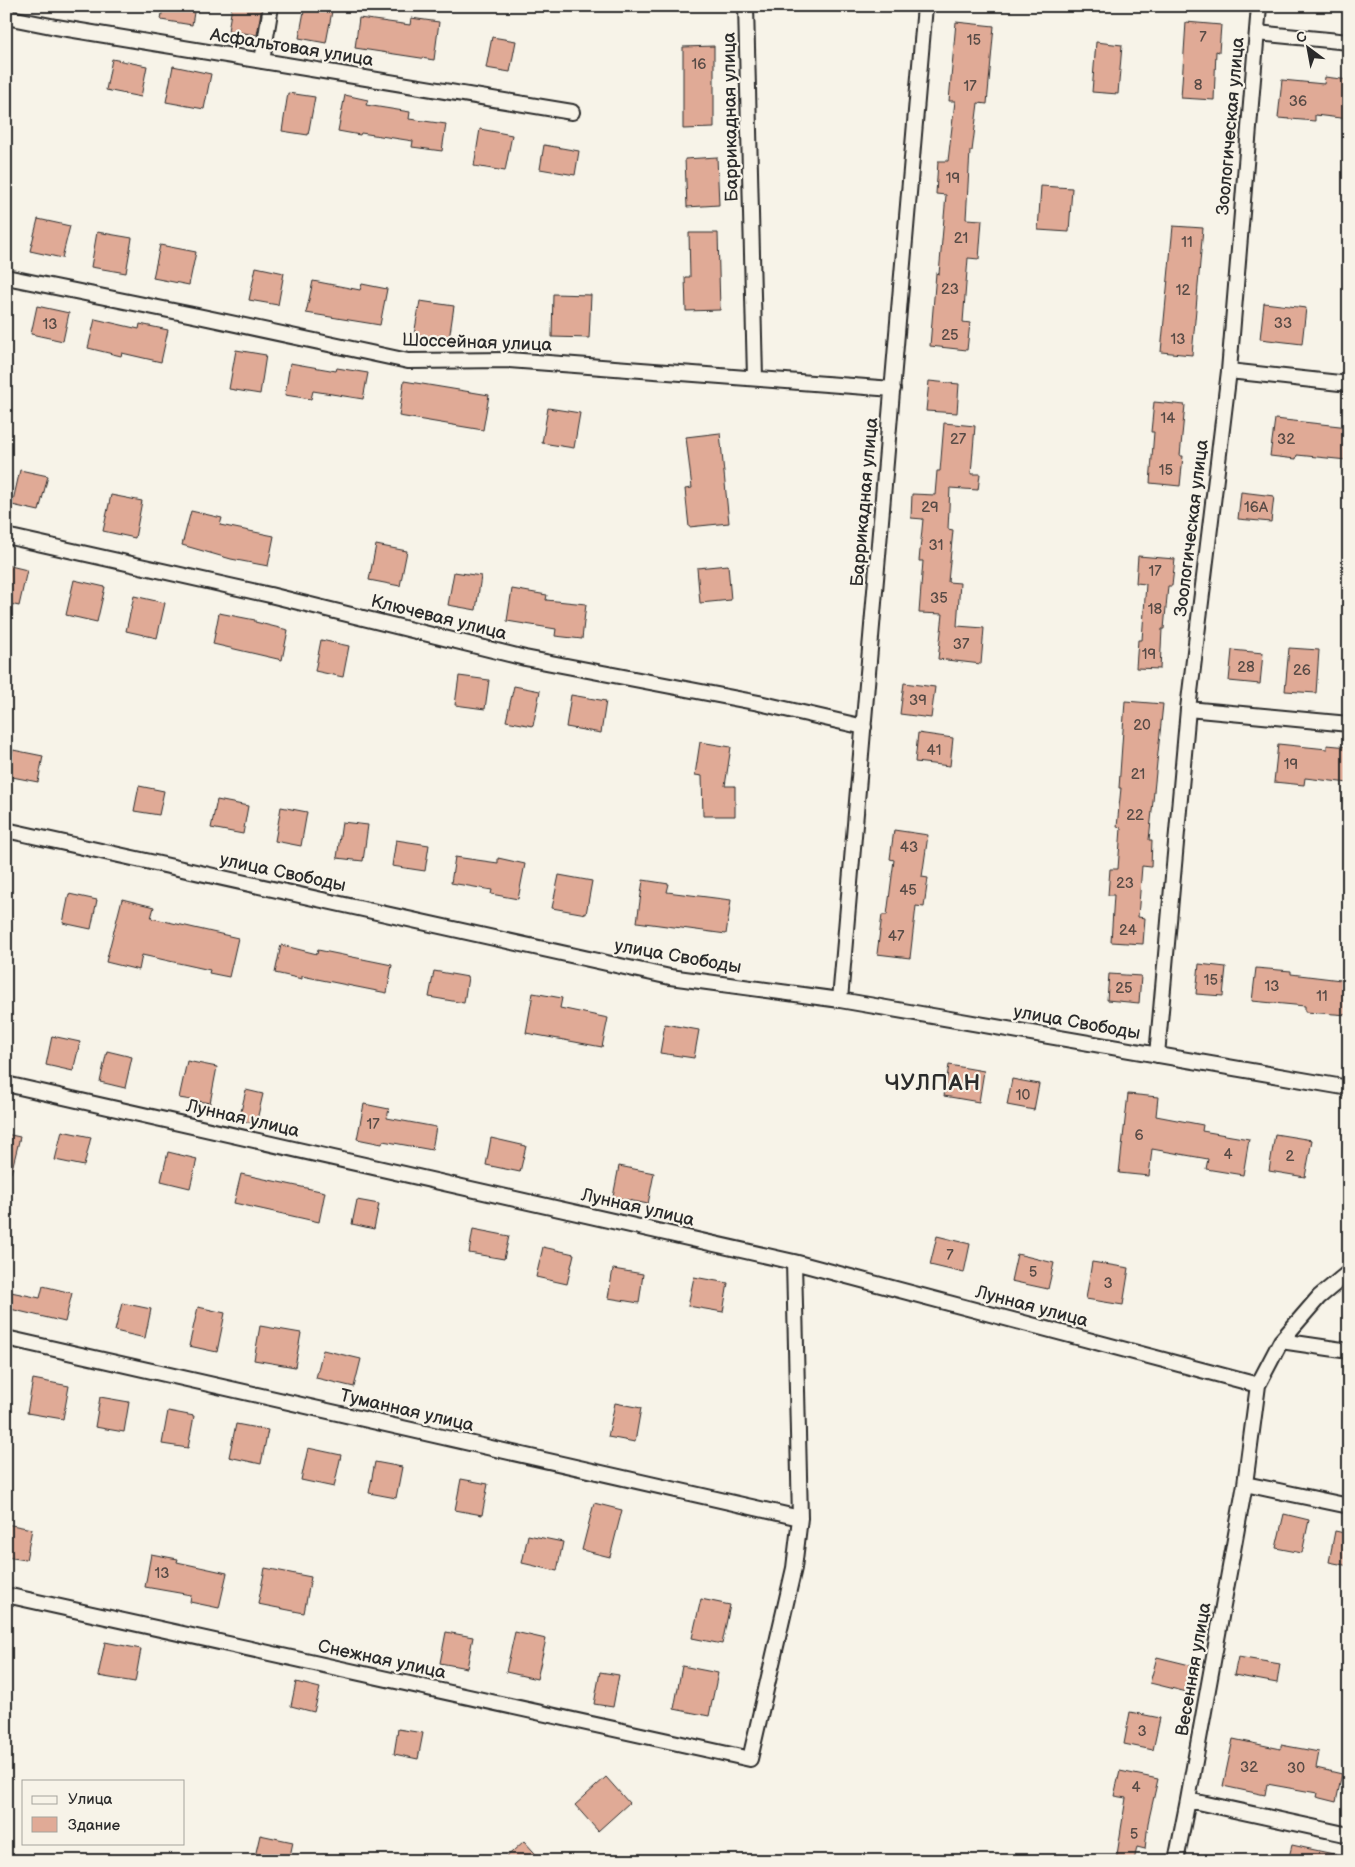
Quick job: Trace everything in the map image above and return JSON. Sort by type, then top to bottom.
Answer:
[{"type":"street","points":[[262,61],[271,6]]},
{"type":"street","name":"Баррикадная улица","points":[[746,6],[755,378]]},
{"type":"street","name":"Баррикадная улица","points":[[840,1000],[925,6]]},
{"type":"street","name":"Зоологическая улица","points":[[1158,1055],[1188,709],[1229,371],[1259,6]]},
{"type":"street","name":"Асфальтовая улица","points":[[6,17],[56,27],[572,112]]},
{"type":"street","points":[[1257,33],[1349,42]]},
{"type":"street","name":"Шоссейная улица","points":[[6,277],[408,361],[509,360],[892,389]]},
{"type":"street","points":[[1229,371],[1349,384]]},
{"type":"street","name":"Ключевая улица","points":[[6,536],[270,596],[525,658],[750,701],[864,727]]},
{"type":"street","points":[[1188,709],[1349,724]]},
{"type":"street","name":"улица Свободы","points":[[6,830],[670,977],[840,1000],[1349,1088]]},
{"type":"street","name":"Лунная улица","points":[[6,1084],[794,1262],[1258,1386]]},
{"type":"street","points":[[794,1262],[800,1518]]},
{"type":"street","name":"Весенняя улица","points":[[1176,1861],[1245,1484],[1258,1386],[1281,1341],[1319,1297],[1349,1272]]},
{"type":"street","name":"Туманная улица","points":[[6,1338],[800,1518]]},
{"type":"street","points":[[1281,1341],[1349,1351]]},
{"type":"street","points":[[1245,1484],[1349,1506]]},
{"type":"street","name":"Снежная улица","points":[[6,1595],[750,1759],[794,1568],[800,1518]]},
{"type":"street","points":[[1188,1800],[1349,1835]]},
{"type":"building","points":[[163,6],[195,6],[192,25],[161,20]]},
{"type":"building","points":[[232,6],[262,6],[257,35],[228,31]]},
{"type":"building","points":[[305,6],[333,6],[326,43],[299,38]]},
{"type":"building","points":[[359,18],[410,25],[411,18],[439,22],[434,60],[355,48]]},
{"type":"building","points":[[956,22],[994,26],[987,104],[978,103],[972,151],[970,151],[966,219],[982,220],[979,259],[968,258],[963,322],[970,323],[967,350],[930,346],[936,273],[939,274],[946,195],[936,194],[938,161],[948,161],[955,101],[949,101]]},
{"type":"building","points":[[1186,22],[1221,25],[1219,52],[1216,51],[1214,100],[1181,98]]},
{"type":"building","points":[[492,37],[516,41],[510,72],[486,68]]},
{"type":"building","points":[[1096,42],[1122,45],[1118,94],[1092,92]]},
{"type":"building","points":[[714,46],[714,128],[683,129],[683,47]]},
{"type":"building","points":[[112,59],[147,66],[141,97],[106,90]]},
{"type":"building","points":[[173,66],[211,74],[204,109],[166,102]]},
{"type":"building","points":[[1325,77],[1349,80],[1349,119],[1315,115],[1315,121],[1278,118],[1282,80],[1324,84]]},
{"type":"building","points":[[288,93],[315,97],[308,135],[282,131]]},
{"type":"building","points":[[345,95],[368,100],[366,105],[410,112],[409,119],[446,124],[442,151],[412,147],[413,141],[338,131]]},
{"type":"building","points":[[480,129],[512,135],[505,171],[474,166]]},
{"type":"building","points":[[544,145],[579,151],[575,175],[540,169]]},
{"type":"building","points":[[717,157],[719,205],[687,207],[685,159]]},
{"type":"building","points":[[1041,186],[1072,188],[1069,232],[1038,230]]},
{"type":"building","points":[[38,219],[70,226],[62,258],[30,251]]},
{"type":"building","points":[[1173,226],[1203,228],[1192,355],[1161,352]]},
{"type":"building","points":[[97,232],[132,238],[126,273],[91,267]]},
{"type":"building","points":[[689,233],[718,233],[720,310],[686,311],[685,277],[690,277]]},
{"type":"building","points":[[160,245],[196,252],[189,285],[153,278]]},
{"type":"building","points":[[256,267],[284,273],[278,305],[249,300]]},
{"type":"building","points":[[313,281],[360,290],[362,284],[387,289],[380,325],[306,313]]},
{"type":"building","points":[[553,294],[591,295],[589,338],[552,337]]},
{"type":"building","points":[[420,301],[454,306],[449,340],[414,335]]},
{"type":"building","points":[[1264,303],[1306,308],[1302,344],[1260,339]]},
{"type":"building","points":[[37,306],[69,313],[63,341],[31,334]]},
{"type":"building","points":[[95,319],[139,329],[140,324],[168,330],[161,362],[122,353],[121,356],[88,348]]},
{"type":"building","points":[[236,350],[266,355],[260,394],[229,389]]},
{"type":"building","points":[[290,363],[336,371],[337,368],[368,373],[363,399],[313,391],[311,399],[285,395]]},
{"type":"building","points":[[404,381],[489,395],[483,430],[399,416]]},
{"type":"building","points":[[929,381],[959,384],[957,413],[926,411]]},
{"type":"building","points":[[1154,402],[1185,405],[1180,456],[1183,456],[1180,486],[1150,483],[1154,432],[1151,432]]},
{"type":"building","points":[[548,408],[580,413],[574,448],[542,443]]},
{"type":"building","points":[[1275,419],[1349,427],[1347,460],[1297,455],[1296,459],[1270,456]]},
{"type":"building","points":[[944,423],[975,426],[971,474],[980,474],[978,490],[950,488],[948,529],[953,530],[948,582],[960,583],[957,626],[984,628],[981,664],[938,659],[943,614],[919,613],[923,561],[919,561],[923,519],[911,518],[912,494],[935,495],[937,471],[940,471]]},
{"type":"building","points":[[720,433],[729,523],[689,527],[685,489],[692,488],[686,437]]},
{"type":"building","points":[[20,470],[48,476],[39,511],[12,505]]},
{"type":"building","points":[[1241,492],[1274,496],[1271,522],[1238,519]]},
{"type":"building","points":[[111,495],[142,501],[135,538],[103,531]]},
{"type":"building","points":[[191,511],[222,518],[220,525],[274,536],[268,566],[231,559],[182,545]]},
{"type":"building","points":[[376,545],[407,551],[400,586],[369,580]]},
{"type":"building","points":[[1138,556],[1175,559],[1172,586],[1168,586],[1164,629],[1162,629],[1160,669],[1136,668],[1138,640],[1142,640],[1146,584],[1136,583]]},
{"type":"building","points":[[6,565],[27,570],[19,606],[6,603]]},
{"type":"building","points":[[728,565],[731,600],[700,603],[697,568]]},
{"type":"building","points":[[454,572],[481,576],[476,610],[448,605]]},
{"type":"building","points":[[74,580],[105,587],[97,622],[66,615]]},
{"type":"building","points":[[512,589],[547,595],[546,600],[586,604],[582,639],[555,636],[556,629],[507,621]]},
{"type":"building","points":[[134,596],[165,603],[157,638],[126,631]]},
{"type":"building","points":[[219,613],[255,620],[255,622],[288,630],[282,660],[213,644]]},
{"type":"building","points":[[321,640],[349,646],[343,677],[315,671]]},
{"type":"building","points":[[1289,648],[1319,650],[1316,693],[1285,691]]},
{"type":"building","points":[[1232,650],[1263,653],[1260,684],[1229,681]]},
{"type":"building","points":[[459,676],[489,680],[485,709],[455,705]]},
{"type":"building","points":[[904,683],[935,687],[931,718],[900,714]]},
{"type":"building","points":[[514,686],[540,691],[533,726],[506,721]]},
{"type":"building","points":[[571,695],[606,701],[601,733],[566,727]]},
{"type":"building","points":[[1125,701],[1163,704],[1149,840],[1152,840],[1151,867],[1142,866],[1138,917],[1145,918],[1143,944],[1111,942],[1114,895],[1108,895],[1110,869],[1118,869],[1121,828],[1117,827],[1121,788],[1119,788]]},
{"type":"building","points":[[918,733],[953,738],[950,766],[915,762]]},
{"type":"building","points":[[700,742],[731,747],[725,786],[735,786],[735,816],[703,816],[702,776],[695,775]]},
{"type":"building","points":[[1278,744],[1327,749],[1327,745],[1349,747],[1349,783],[1305,778],[1304,785],[1274,782]]},
{"type":"building","points":[[13,750],[43,756],[38,782],[7,776]]},
{"type":"building","points":[[139,786],[164,791],[159,815],[134,811]]},
{"type":"building","points":[[217,800],[248,806],[243,834],[211,828]]},
{"type":"building","points":[[281,807],[307,812],[301,846],[275,841]]},
{"type":"building","points":[[342,822],[368,825],[363,861],[337,858]]},
{"type":"building","points":[[894,830],[928,835],[922,877],[928,878],[924,907],[916,906],[910,958],[877,954],[882,915],[887,915],[894,860],[890,859]]},
{"type":"building","points":[[396,840],[429,845],[425,871],[392,866]]},
{"type":"building","points":[[455,857],[498,863],[498,858],[525,864],[518,899],[491,894],[492,890],[451,883]]},
{"type":"building","points":[[559,875],[592,881],[586,914],[552,908]]},
{"type":"building","points":[[643,880],[669,884],[667,892],[731,900],[726,934],[637,922]]},
{"type":"building","points":[[69,894],[97,900],[91,929],[63,923]]},
{"type":"building","points":[[122,899],[154,907],[151,918],[238,938],[229,977],[209,973],[210,970],[142,955],[139,970],[106,962]]},
{"type":"building","points":[[281,945],[317,954],[318,950],[392,965],[387,993],[302,976],[302,979],[275,973]]},
{"type":"building","points":[[1199,964],[1226,967],[1223,996],[1196,994]]},
{"type":"building","points":[[1256,968],[1291,971],[1291,974],[1349,981],[1349,1015],[1305,1012],[1305,1006],[1252,1001]]},
{"type":"building","points":[[434,971],[468,977],[464,1003],[429,997]]},
{"type":"building","points":[[1109,974],[1141,976],[1139,1003],[1107,1000]]},
{"type":"building","points":[[533,993],[562,998],[560,1008],[608,1018],[602,1047],[526,1033]]},
{"type":"building","points":[[665,1024],[699,1030],[694,1058],[660,1053]]},
{"type":"building","points":[[52,1036],[80,1042],[73,1071],[46,1065]]},
{"type":"building","points":[[107,1051],[132,1057],[125,1088],[100,1082]]},
{"type":"building","points":[[187,1061],[217,1067],[210,1103],[179,1098]]},
{"type":"building","points":[[949,1065],[984,1071],[979,1102],[944,1096]]},
{"type":"building","points":[[1012,1079],[1039,1084],[1034,1110],[1007,1105]]},
{"type":"building","points":[[246,1090],[263,1094],[256,1124],[239,1120]]},
{"type":"building","points":[[1128,1094],[1158,1097],[1156,1116],[1203,1125],[1202,1131],[1249,1139],[1243,1175],[1206,1169],[1208,1159],[1152,1149],[1149,1176],[1119,1173]]},
{"type":"building","points":[[364,1104],[389,1109],[387,1118],[436,1127],[432,1150],[383,1141],[382,1144],[357,1139]]},
{"type":"building","points":[[62,1131],[91,1137],[84,1166],[55,1160]]},
{"type":"building","points":[[6,1134],[20,1137],[11,1173],[6,1172]]},
{"type":"building","points":[[1275,1134],[1312,1140],[1305,1177],[1269,1171]]},
{"type":"building","points":[[491,1138],[526,1146],[520,1172],[486,1165]]},
{"type":"building","points":[[168,1152],[197,1159],[190,1188],[161,1181]]},
{"type":"building","points":[[619,1166],[654,1173],[648,1204],[613,1197]]},
{"type":"building","points":[[241,1174],[325,1192],[319,1222],[234,1203]]},
{"type":"building","points":[[357,1200],[379,1204],[374,1229],[352,1224]]},
{"type":"building","points":[[473,1229],[509,1236],[504,1259],[469,1253]]},
{"type":"building","points":[[937,1236],[970,1244],[964,1273],[930,1265]]},
{"type":"building","points":[[543,1247],[574,1254],[567,1284],[536,1277]]},
{"type":"building","points":[[1017,1254],[1054,1263],[1048,1289],[1011,1281]]},
{"type":"building","points":[[1092,1262],[1129,1268],[1123,1305],[1086,1299]]},
{"type":"building","points":[[613,1269],[643,1274],[639,1303],[608,1298]]},
{"type":"building","points":[[694,1277],[728,1283],[723,1312],[688,1306]]},
{"type":"building","points":[[43,1286],[72,1293],[65,1322],[6,1308],[6,1291],[40,1298]]},
{"type":"building","points":[[122,1303],[151,1309],[145,1338],[115,1331]]},
{"type":"building","points":[[198,1307],[225,1313],[217,1352],[189,1346]]},
{"type":"building","points":[[260,1326],[301,1333],[295,1367],[254,1360]]},
{"type":"building","points":[[323,1350],[361,1359],[354,1387],[316,1378]]},
{"type":"building","points":[[33,1379],[69,1386],[63,1419],[27,1413]]},
{"type":"building","points":[[100,1397],[129,1402],[124,1432],[95,1427]]},
{"type":"building","points":[[615,1403],[641,1408],[635,1442],[608,1437]]},
{"type":"building","points":[[168,1411],[194,1416],[188,1448],[162,1444]]},
{"type":"building","points":[[236,1424],[268,1430],[261,1464],[229,1457]]},
{"type":"building","points":[[308,1448],[341,1455],[334,1487],[301,1480]]},
{"type":"building","points":[[375,1462],[402,1467],[396,1498],[369,1493]]},
{"type":"building","points":[[461,1479],[488,1484],[482,1515],[455,1510]]},
{"type":"building","points":[[594,1503],[622,1510],[610,1557],[582,1550]]},
{"type":"building","points":[[1284,1514],[1309,1520],[1302,1553],[1276,1548]]},
{"type":"building","points":[[6,1524],[32,1529],[26,1560],[6,1557]]},
{"type":"building","points":[[1335,1531],[1349,1534],[1349,1566],[1329,1562]]},
{"type":"building","points":[[528,1535],[563,1542],[557,1571],[522,1563]]},
{"type":"building","points":[[151,1554],[178,1559],[177,1562],[227,1573],[219,1608],[190,1602],[191,1595],[145,1587]]},
{"type":"building","points":[[265,1568],[311,1577],[304,1613],[258,1604]]},
{"type":"building","points":[[701,1599],[730,1605],[722,1644],[692,1638]]},
{"type":"building","points":[[446,1632],[473,1637],[467,1668],[440,1663]]},
{"type":"building","points":[[515,1632],[546,1639],[537,1679],[506,1672]]},
{"type":"building","points":[[105,1642],[141,1649],[135,1682],[98,1676]]},
{"type":"building","points":[[1157,1657],[1198,1667],[1191,1693],[1150,1683]]},
{"type":"building","points":[[1238,1657],[1280,1664],[1277,1683],[1234,1675]]},
{"type":"building","points":[[682,1666],[718,1673],[709,1716],[674,1709]]},
{"type":"building","points":[[600,1672],[619,1675],[613,1707],[594,1704]]},
{"type":"building","points":[[296,1682],[320,1688],[314,1712],[291,1706]]},
{"type":"building","points":[[1130,1712],[1160,1718],[1153,1750],[1124,1744]]},
{"type":"building","points":[[398,1729],[423,1733],[418,1759],[394,1754]]},
{"type":"building","points":[[1233,1739],[1281,1749],[1281,1745],[1319,1752],[1316,1768],[1342,1774],[1336,1802],[1316,1797],[1317,1793],[1267,1784],[1265,1795],[1223,1786]]},
{"type":"building","points":[[1120,1771],[1158,1779],[1148,1823],[1145,1849],[1137,1847],[1134,1861],[1116,1861],[1126,1798],[1114,1796]]},
{"type":"building","points":[[606,1777],[629,1803],[598,1831],[575,1805]]},
{"type":"building","points":[[260,1835],[293,1842],[289,1861],[254,1861]]},
{"type":"building","points":[[524,1841],[542,1861],[502,1861]]},
{"type":"building","points":[[1292,1845],[1338,1855],[1337,1861],[1288,1861]]},
{"type":"district","name":"ЧУЛПАН","points":[[933,1082]]}]
